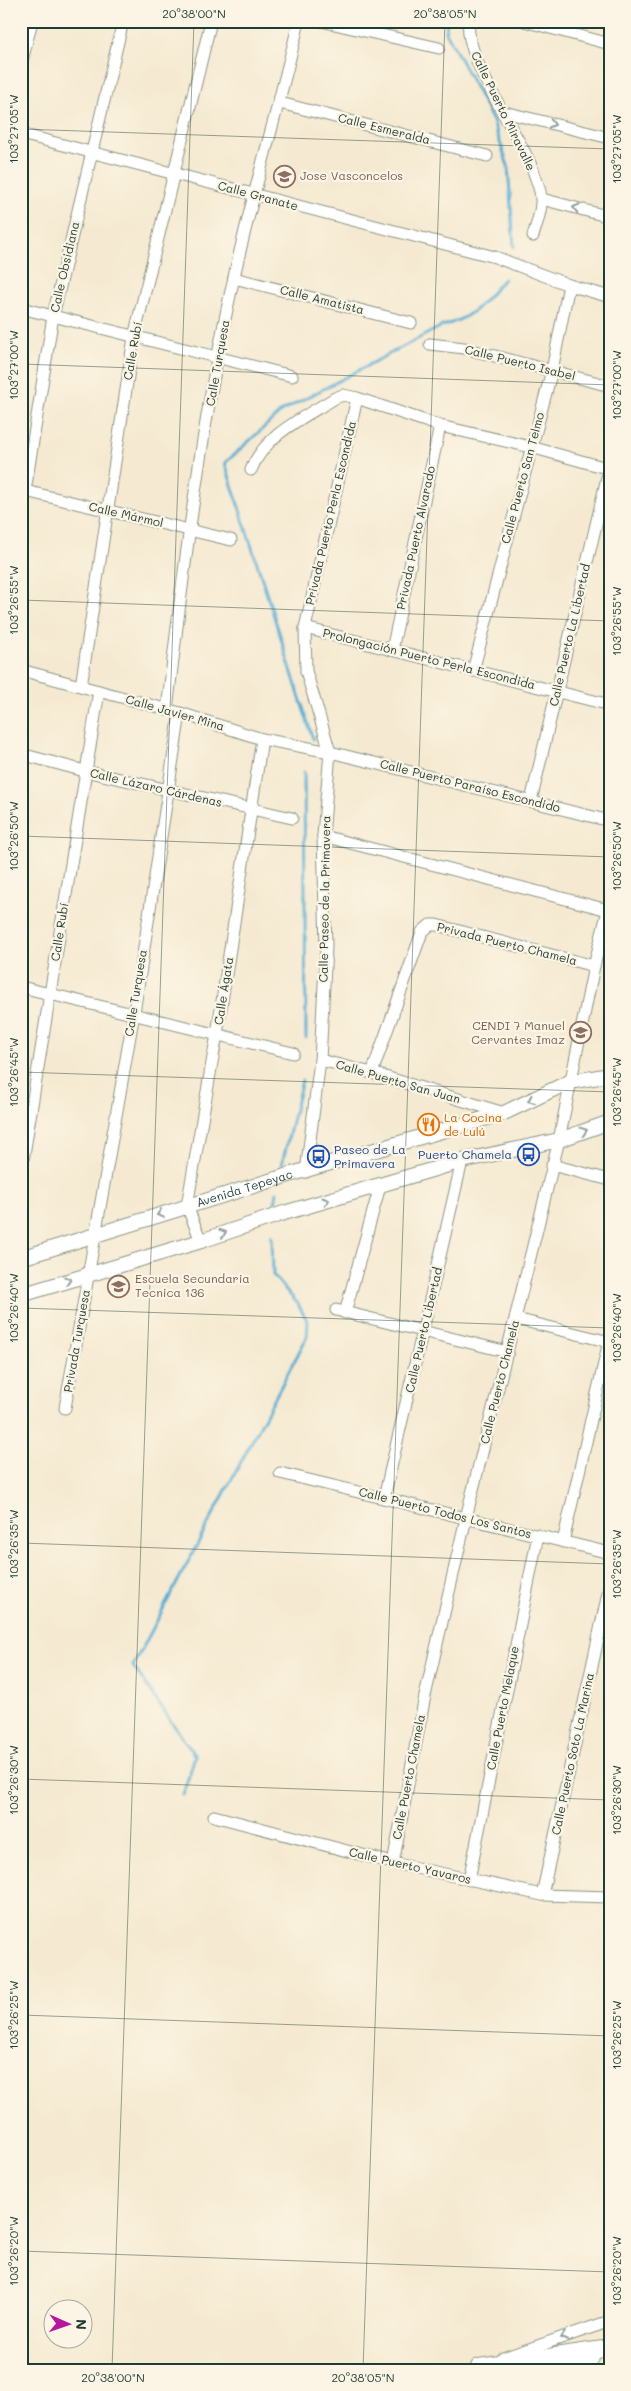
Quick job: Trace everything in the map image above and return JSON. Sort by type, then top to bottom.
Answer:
[{"type":"highway","points":[[474,2368],[610,2348]]},
{"type":"highway","points":[[558,2370],[610,2352]]},
{"type":"main road","name":"Avenida Tepeyac","points":[[21,1258],[187,1206],[504,1112],[569,1082],[610,1075]]},
{"type":"main road","points":[[21,1295],[89,1273],[201,1241],[284,1213],[462,1161],[559,1140],[610,1122]]},
{"type":"street","points":[[21,65],[32,21]]},
{"type":"street","name":"Calle Obsidiana","points":[[21,516],[23,491],[53,316],[123,21]]},
{"type":"street","name":"Calle Rubí","points":[[81,686],[134,337],[211,21]]},
{"type":"street","name":"Calle Turquesa","points":[[167,710],[189,529],[218,357],[234,278],[254,195],[280,103],[299,21]]},
{"type":"street","points":[[321,21],[439,48]]},
{"type":"street","name":"Calle Puerto Miravalle","points":[[469,21],[470,41],[476,61],[525,150],[540,188],[542,200]]},
{"type":"street","points":[[524,21],[610,44]]},
{"type":"street","name":"Calle Esmeralda","points":[[280,103],[487,156]]},
{"type":"street","points":[[504,112],[610,138]]},
{"type":"street","name":"Calle Granate","points":[[21,134],[495,257],[569,285],[610,297]]},
{"type":"street","points":[[533,236],[542,200],[610,217]]},
{"type":"street","name":"Calle Amatista","points":[[234,278],[411,323]]},
{"type":"street","name":"Calle Puerto San Telmo","points":[[473,671],[552,370],[569,285]]},
{"type":"street","points":[[21,308],[292,376]]},
{"type":"street","name":"Calle Puerto Isabel","points":[[430,344],[464,348],[610,386]]},
{"type":"street","points":[[251,470],[256,458],[285,429],[335,398],[343,396],[357,398],[440,426],[531,447],[609,469]]},
{"type":"street","name":"Privada Puerto Perla Escondida","points":[[305,628],[357,398]]},
{"type":"street","name":"Privada Puerto Alvarado","points":[[392,650],[440,426]]},
{"type":"street","name":"Calle Puerto La Libertad","points":[[531,801],[609,469]]},
{"type":"street","name":"Calle Mármol","points":[[23,491],[231,540]]},
{"type":"street","name":"Prolongación Puerto Perla Escondida","points":[[305,628],[610,705]]},
{"type":"street","name":"Calle Paseo de la Primavera","points":[[305,628],[306,671],[330,752],[323,836],[326,946],[320,1060],[306,1172]]},
{"type":"street","name":"Calle Javier Mina","points":[[21,670],[180,713],[262,739],[330,752]]},
{"type":"street","name":"Calle Rubí","points":[[21,1173],[99,691]]},
{"type":"street","name":"Calle Turquesa","points":[[89,1273],[134,1013],[180,713]]},
{"type":"street","name":"Calle Ágata","points":[[187,1206],[217,1034],[262,739]]},
{"type":"street","name":"Calle Puerto Paraíso Escondido","points":[[330,752],[610,821]]},
{"type":"street","name":"Calle Lázaro Cárdenas","points":[[21,754],[85,771],[292,818]]},
{"type":"street","points":[[323,836],[609,906]]},
{"type":"street","name":"Calle Puerto Chamela","points":[[393,1863],[425,1696],[466,1518],[559,1140],[569,1082],[609,906]]},
{"type":"street","name":"Privada Puerto Chamela","points":[[372,1073],[422,932],[430,925],[594,966]]},
{"type":"street","points":[[21,987],[293,1053]]},
{"type":"street","name":"Calle Puerto San Juan","points":[[320,1060],[372,1073],[504,1112]]},
{"type":"street","name":"Calle Puerto Libertad","points":[[384,1498],[424,1332],[462,1161]]},
{"type":"street","points":[[552,1165],[610,1180]]},
{"type":"street","points":[[380,1186],[340,1311],[508,1352]]},
{"type":"street","points":[[187,1206],[201,1241]]},
{"type":"street","name":"Privada Turquesa","points":[[65,1408],[89,1273]]},
{"type":"street","points":[[516,1318],[609,1340],[563,1542]]},
{"type":"street","name":"Calle Puerto Todos Los Santos","points":[[280,1473],[610,1553]]},
{"type":"street","name":"Calle Puerto Melaque","points":[[469,1880],[538,1536]]},
{"type":"street","name":"Calle Puerto Soto La Marina","points":[[542,1895],[610,1584]]},
{"type":"street","name":"Calle Puerto Yavaros","points":[[214,1816],[393,1863],[542,1895],[610,1897]]},
{"type":"street","points":[[474,2368],[610,2321]]},
{"type":"waterway","points":[[447,21],[446,32],[493,121],[508,166],[514,247]]},
{"type":"waterway","points":[[313,739],[225,463],[282,411],[442,326],[470,314],[504,279]]},
{"type":"waterway","points":[[304,772],[306,1038]]},
{"type":"waterway","points":[[282,1164],[302,1080]]},
{"type":"waterway","points":[[274,1209],[277,1192]]},
{"type":"waterway","points":[[183,1795],[195,1756],[133,1666],[307,1337],[308,1322],[298,1304],[273,1275],[272,1235]]},
{"type":"place","name":"Jose Vasconcelos","points":[[284,176]]},
{"type":"place","name":"CENDI 7 Manuel Cervantes Imaz","points":[[581,1033]]},
{"type":"place","name":"La Cocina de Lulú","points":[[428,1125]]},
{"type":"place","name":"Puerto Chamela","points":[[528,1155]]},
{"type":"place","name":"Paseo de La Primavera","points":[[318,1157]]},
{"type":"place","name":"Escuela Secundaria Tecnica 136","points":[[119,1286]]}]
